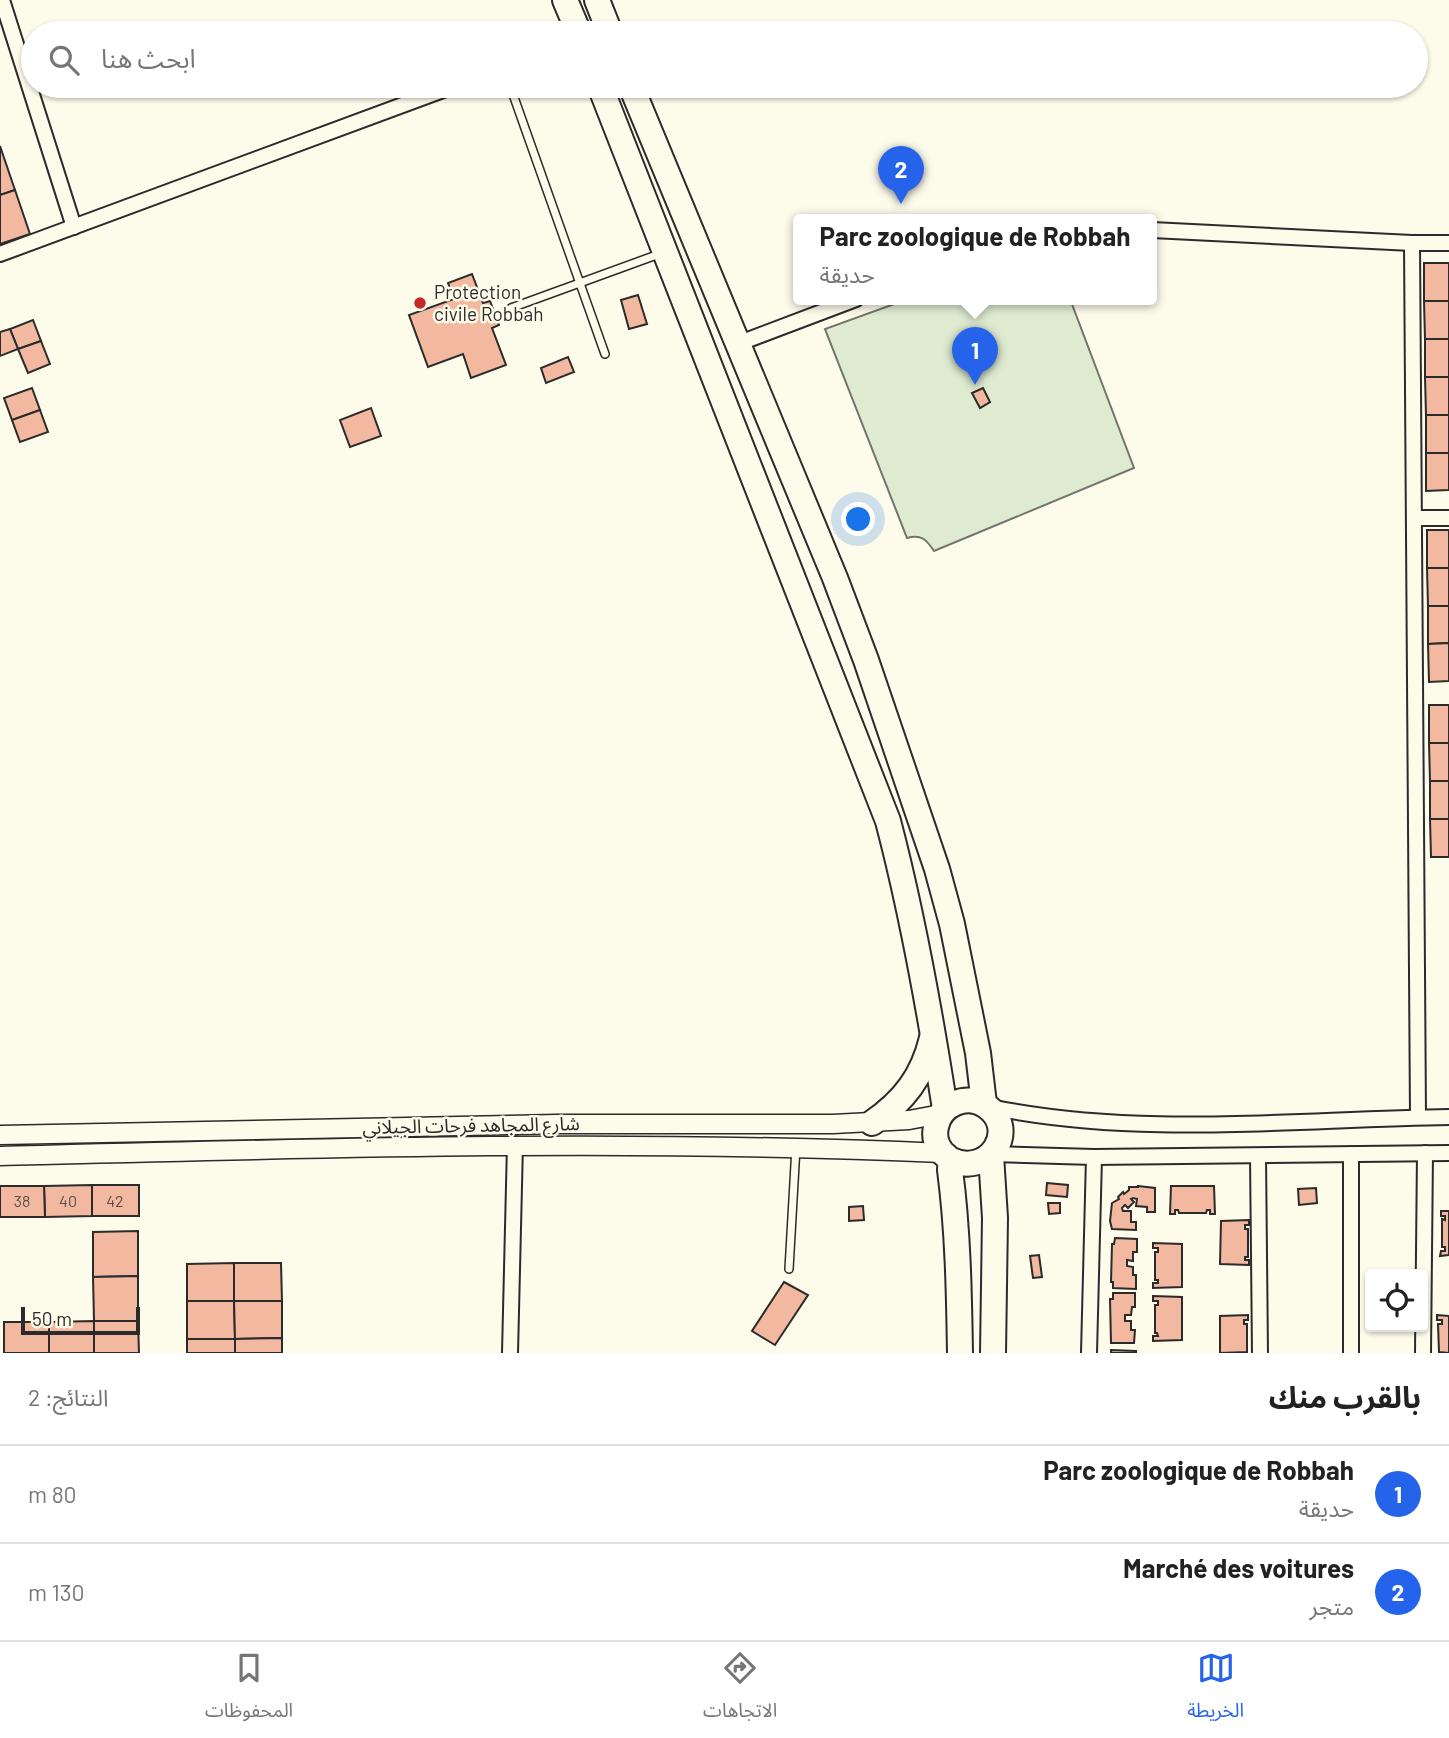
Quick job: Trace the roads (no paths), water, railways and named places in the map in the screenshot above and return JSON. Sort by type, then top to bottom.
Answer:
[{"type":"highway","points":[[565,0],[574,21]]},
{"type":"highway","points":[[597,0],[602,21]]},
{"type":"highway","points":[[605,98],[888,821],[904,881],[933,1034],[943,1112]]},
{"type":"highway","points":[[636,98],[862,648],[933,856],[952,924],[986,1106]]},
{"type":"highway","points":[[872,1123],[906,1094],[919,1076],[928,1056],[933,1034]]},
{"type":"highway","points":[[968,1100],[986,1106],[994,1113],[1000,1129],[997,1146],[992,1155],[984,1161],[966,1165],[946,1156],[938,1146],[935,1130],[943,1112],[952,1104],[968,1100]]},
{"type":"highway","points":[[992,1155],[995,1218],[993,1353]]},
{"type":"highway","points":[[946,1156],[958,1255],[960,1353]]},
{"type":"street","points":[[2,0],[21,60]]},
{"type":"street","points":[[33,98],[74,228]]},
{"type":"street","points":[[0,254],[422,98]]},
{"type":"street","points":[[1157,230],[1449,243]]},
{"type":"street","points":[[1412,243],[1418,1117]]},
{"type":"street","points":[[737,345],[840,305]]},
{"type":"street","points":[[1414,517],[1449,518]]},
{"type":"street","points":[[986,1106],[1052,1119],[1108,1124],[1449,1117]]},
{"type":"street","name":"شارع المجاهد فرحات الجيلاني","points":[[0,1135],[557,1124],[872,1123],[909,1120],[943,1112]]},
{"type":"street","points":[[510,1353],[515,1144]]},
{"type":"street","name":"شارع المجاهد فرحات الجيلاني","points":[[0,1156],[515,1144],[796,1147],[946,1156]]},
{"type":"street","points":[[1423,1353],[1425,1153]]},
{"type":"street","points":[[992,1155],[1094,1157],[1449,1153]]},
{"type":"street","points":[[1351,1154],[1351,1353]]},
{"type":"street","points":[[1258,1156],[1260,1353]]},
{"type":"street","points":[[1089,1353],[1094,1157]]},
{"type":"lane","points":[[514,98],[605,354]]},
{"type":"lane","points":[[511,308],[666,251]]},
{"type":"lane","points":[[789,1269],[796,1147]]},
{"type":"place","name":"Marché des voitures","points":[[901,204]]},
{"type":"place","name":"Protection civile Robbah","points":[[420,303]]},
{"type":"place","name":"Parc zoologique de Robbah","points":[[975,385]]}]
